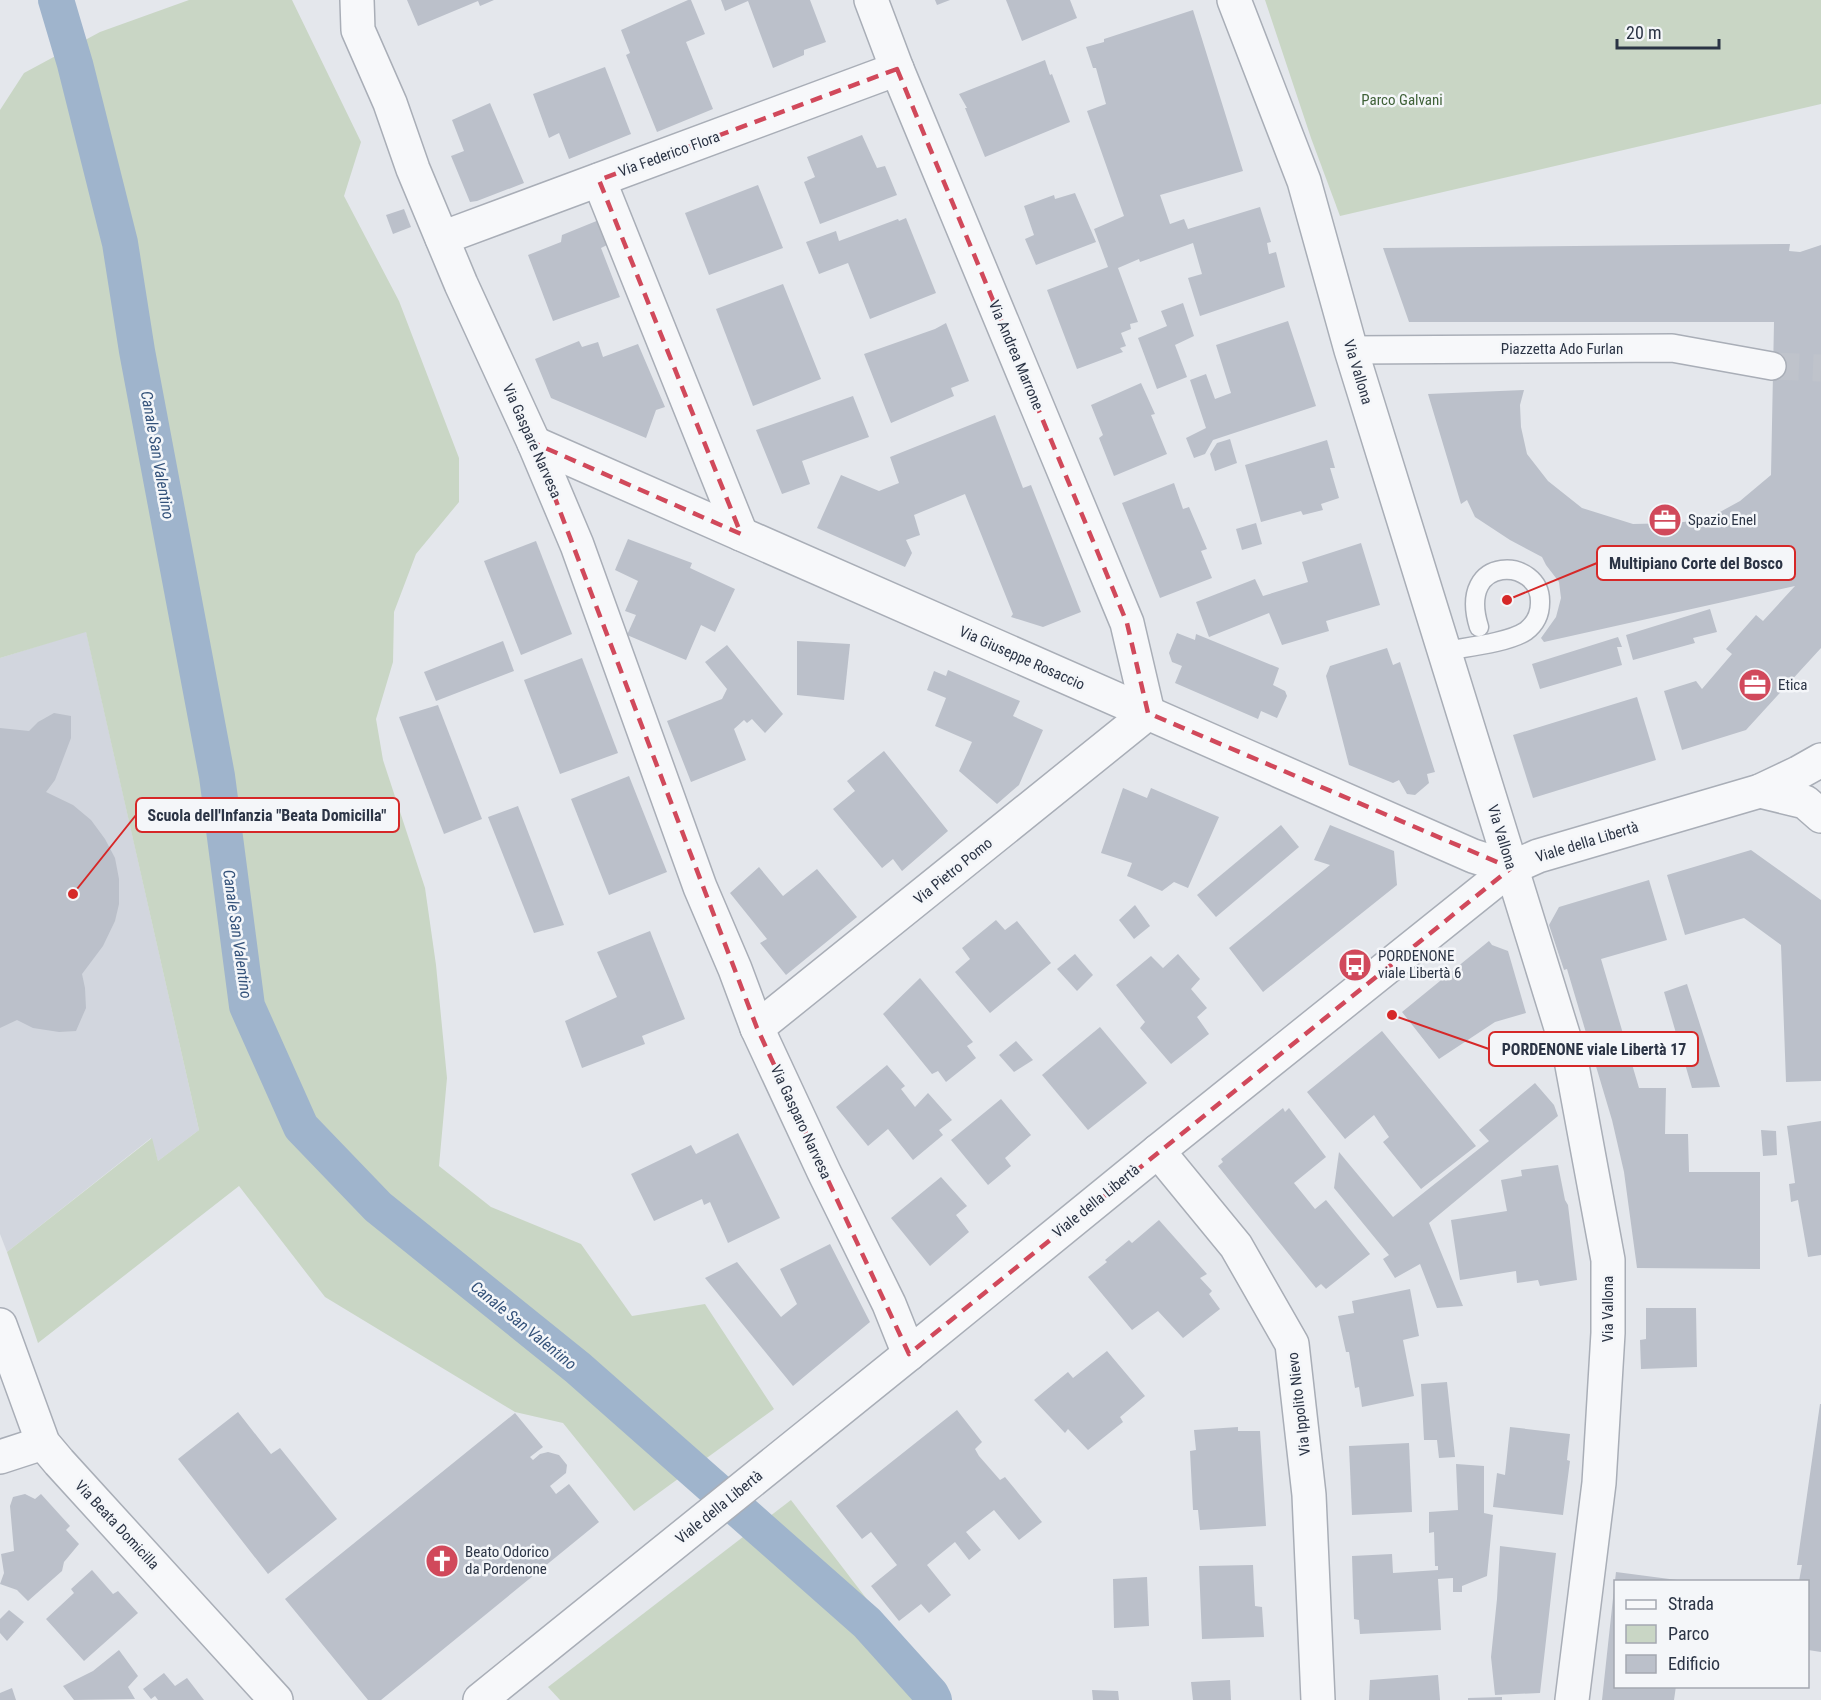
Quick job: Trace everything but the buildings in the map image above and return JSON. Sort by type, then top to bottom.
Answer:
[{"type":"street","name":"Via Gaspare Narvesa","points":[[357,0],[358,30],[390,103],[413,169],[461,284],[534,443],[577,545],[700,887]]},
{"type":"street","name":"Via Andrea Marrone","points":[[871,0],[897,69],[1127,623],[1148,713]]},
{"type":"street","name":"Via Vallona","points":[[1234,0],[1304,181],[1351,350],[1571,1060],[1608,1260],[1608,1333],[1599,1483],[1572,1700]]},
{"type":"street","name":"Via Federico Flora","points":[[442,238],[897,69]]},
{"type":"street","points":[[599,180],[741,534]]},
{"type":"street","name":"Piazzetta Ado Furlan","points":[[1351,350],[1672,348],[1772,366]]},
{"type":"street","name":"Via Giuseppe Rosaccio","points":[[534,443],[1473,856],[1511,868]]},
{"type":"street","name":"Via Pietro Pomo","points":[[757,1028],[1148,713]]},
{"type":"street","name":"Viale della Libertà","points":[[480,1700],[772,1466],[1158,1150],[1511,868],[1538,856],[1760,790],[1821,760]]},
{"type":"street","points":[[1760,790],[1804,802],[1821,816]]},
{"type":"street","name":"Via Gasparo Narvesa","points":[[700,887],[757,1028],[889,1304],[909,1354]]},
{"type":"street","name":"Via Ippolito Nievo","points":[[1158,1150],[1236,1246],[1292,1344],[1309,1495],[1318,1700]]},
{"type":"street","name":"Via Beata Domicilla","points":[[0,1325],[44,1443],[58,1462],[276,1700]]},
{"type":"street","points":[[0,1457],[44,1443]]},
{"type":"lane","points":[[1445,651],[1484,644],[1528,630],[1540,610],[1537,587],[1529,578],[1511,569],[1491,573],[1482,580],[1477,588],[1474,605],[1479,627]]},
{"type":"highlighted area","points":[[897,69],[1127,623],[1148,713],[1511,868],[909,1354],[757,1028],[534,443],[741,534],[599,180]]},
{"type":"shaded area","points":[[86,631],[199,1130],[158,1161],[151,1138],[7,1252],[0,1234],[0,658]]},
{"type":"green space","points":[[189,0],[292,0],[361,142],[344,196],[399,301],[459,458],[459,502],[416,554],[394,612],[393,662],[376,719],[383,760],[425,888],[436,965],[447,1078],[439,1166],[491,1207],[581,1244],[632,1316],[705,1304],[774,1409],[634,1511],[563,1423],[515,1412],[325,1297],[239,1186],[38,1343],[7,1252],[152,1138],[158,1161],[199,1130],[86,632],[0,658],[0,110],[24,73],[100,32]]},
{"type":"green space","name":"Parco Galvani","points":[[1265,0],[1821,0],[1821,104],[1340,216],[1311,138]]},
{"type":"green space","points":[[791,1500],[944,1700],[560,1700],[548,1687]]},
{"type":"waterway","name":"Canale San Valentino","points":[[56,0],[75,64],[120,243],[137,351],[217,776],[247,1006],[301,1127],[378,1207],[578,1368],[867,1623],[934,1700]]},
{"type":"tunnel","points":[[1772,366],[1821,368]]},
{"type":"place","name":"Spazio Enel","points":[[1665,520]]},
{"type":"place","name":"Multipiano Corte del Bosco","points":[[1507,600]]},
{"type":"place","name":"Etica","points":[[1755,685]]},
{"type":"place","name":"Scuola dell'Infanzia \"Beata Domicilla\"","points":[[73,894]]},
{"type":"place","name":"PORDENONE viale Libertà 6","points":[[1355,965]]},
{"type":"place","name":"PORDENONE viale Libertà 17","points":[[1392,1015]]},
{"type":"place","name":"Beato Odorico da Pordenone","points":[[442,1561]]}]
